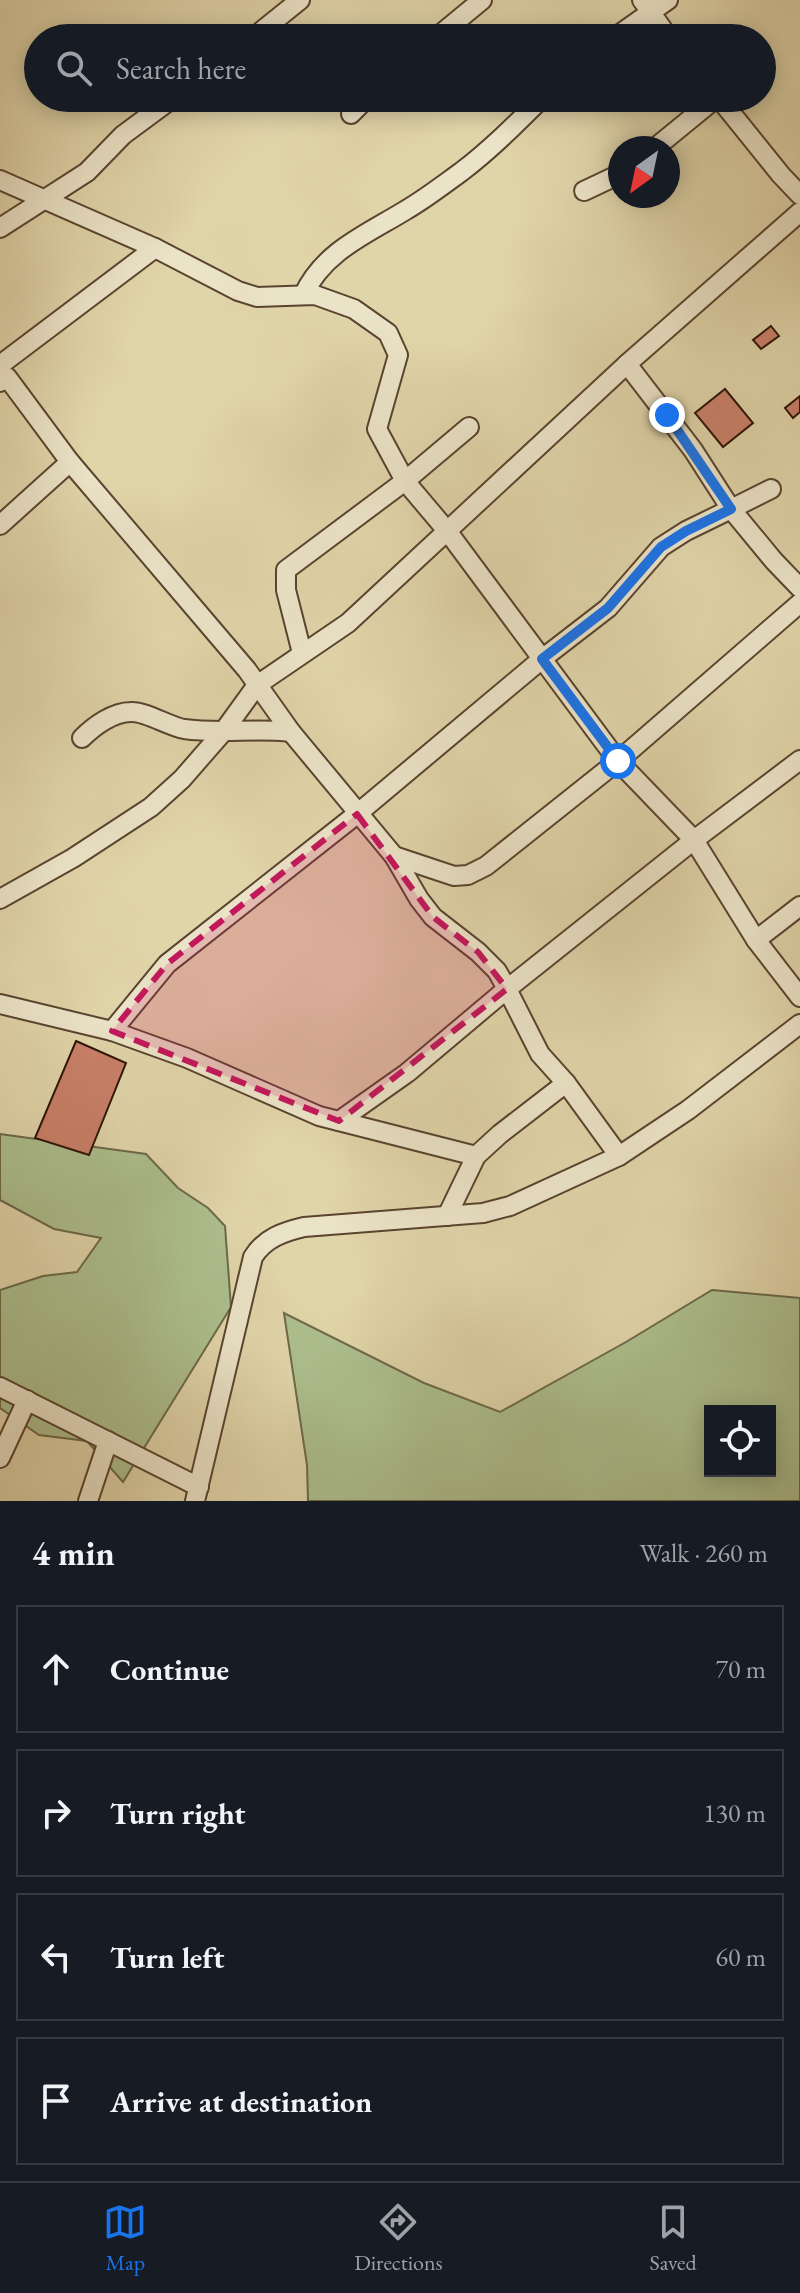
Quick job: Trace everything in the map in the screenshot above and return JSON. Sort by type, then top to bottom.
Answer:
[{"type":"street","points":[[270,24],[300,0]]},
{"type":"street","points":[[453,24],[482,0]]},
{"type":"street","points":[[628,24],[646,6],[668,0]]},
{"type":"street","points":[[646,6],[659,24]]},
{"type":"street","points":[[0,228],[87,172],[123,135],[154,112]]},
{"type":"street","points":[[304,294],[320,267],[344,247],[407,210],[458,174],[529,112]]},
{"type":"street","points":[[670,136],[700,112]]},
{"type":"street","points":[[729,112],[800,195]]},
{"type":"street","points":[[0,180],[155,248],[238,291],[257,297],[304,294],[334,301],[354,309],[388,333],[398,355],[377,429],[405,481],[448,532],[618,761],[694,840],[756,940],[800,997]]},
{"type":"street","points":[[584,191],[608,180]]},
{"type":"street","points":[[0,899],[73,858],[151,807],[182,779],[223,732],[257,685],[348,623],[627,364],[800,212]]},
{"type":"street","points":[[155,248],[2,373],[70,462],[225,643],[291,732],[394,856],[433,917],[497,971],[540,1054],[566,1083],[619,1156]]},
{"type":"street","points":[[627,364],[693,450],[731,509],[800,588]]},
{"type":"street","points":[[302,653],[286,590],[286,570],[405,481],[469,427]]},
{"type":"street","points":[[0,525],[70,462]]},
{"type":"street","points":[[112,1031],[167,964],[357,814],[542,659],[608,608],[661,547],[686,531],[771,489]]},
{"type":"street","points":[[394,856],[454,876],[468,875],[486,866],[618,761],[800,603]]},
{"type":"street","points":[[82,738],[101,722],[132,711],[180,728],[223,732],[264,729],[291,732]]},
{"type":"street","points":[[339,1121],[407,1073],[694,840],[800,760]]},
{"type":"street","points":[[756,940],[800,906]]},
{"type":"street","points":[[0,1004],[112,1031],[187,1058],[286,1103],[339,1121],[476,1156]]},
{"type":"street","points":[[0,1387],[108,1441],[197,1494],[253,1257],[270,1238],[304,1227],[483,1213],[510,1206],[619,1156],[688,1110],[800,1024]]},
{"type":"street","points":[[447,1216],[476,1156],[566,1083]]},
{"type":"street","points":[[0,1458],[27,1400]]},
{"type":"street","points":[[88,1501],[108,1441]]},
{"type":"highlighted area","points":[[357,814],[433,917],[478,952],[507,989],[339,1121],[112,1031],[167,964]]},
{"type":"green space","points":[[0,1134],[146,1154],[178,1188],[208,1208],[225,1226],[231,1307],[123,1482],[87,1441],[39,1435],[0,1408],[0,1290],[43,1276],[77,1272],[101,1238],[54,1229],[0,1200]]},
{"type":"green space","points":[[712,1290],[800,1298],[800,1501],[308,1501],[307,1465],[284,1313],[424,1383],[500,1412]]},
{"type":"building","points":[[771,326],[779,336],[761,349],[753,340]]},
{"type":"building","points":[[725,389],[753,423],[723,447],[695,413]]},
{"type":"building","points":[[800,396],[800,412],[793,418],[785,408]]},
{"type":"building","points":[[76,1041],[126,1063],[89,1155],[35,1138]]},
{"type":"route","points":[[618,761],[542,659],[608,608],[661,547],[731,509],[667,415]]}]
